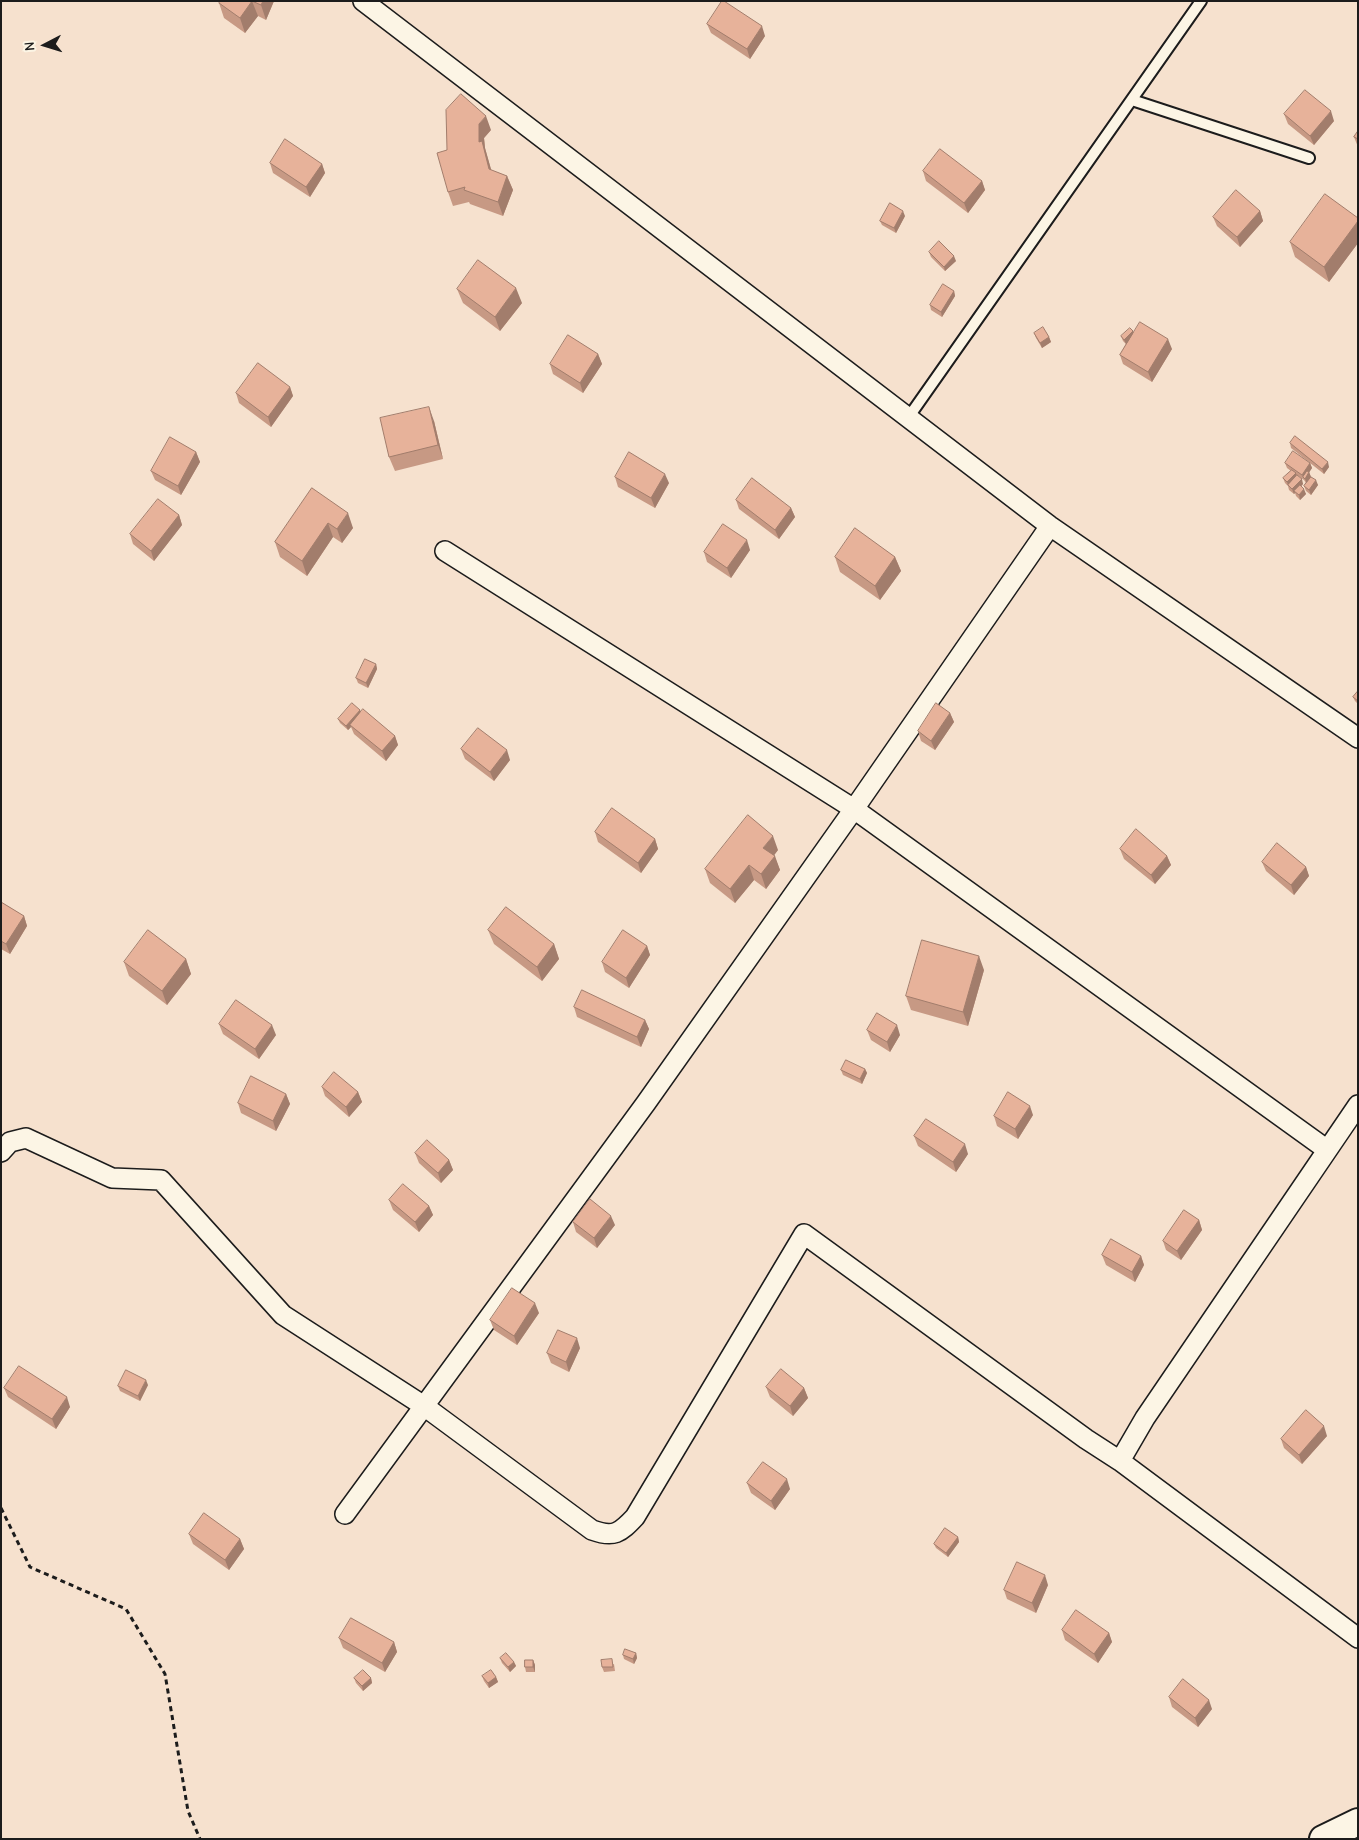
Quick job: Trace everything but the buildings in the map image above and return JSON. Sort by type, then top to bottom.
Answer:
[{"type":"street","points":[[363,1],[1050,526],[1358,738]]},
{"type":"street","points":[[345,1514],[646,1103],[854,809],[1050,526]]},
{"type":"street","points":[[444,552],[854,809],[1326,1150]]},
{"type":"street","points":[[1120,1461],[1145,1418],[1358,1104]]},
{"type":"street","points":[[1,1152],[10,1142],[26,1138],[112,1178],[161,1180],[283,1315],[424,1406],[592,1530],[605,1535],[621,1532],[635,1517],[804,1234],[1086,1439],[1120,1461],[1358,1638]]},
{"type":"street","points":[[1323,1839],[1358,1822]]},
{"type":"lane","points":[[908,418],[1201,1]]},
{"type":"lane","points":[[1132,100],[1309,158]]},
{"type":"path","points":[[1,1508],[30,1567],[126,1609],[165,1674],[188,1810],[200,1839]]}]
